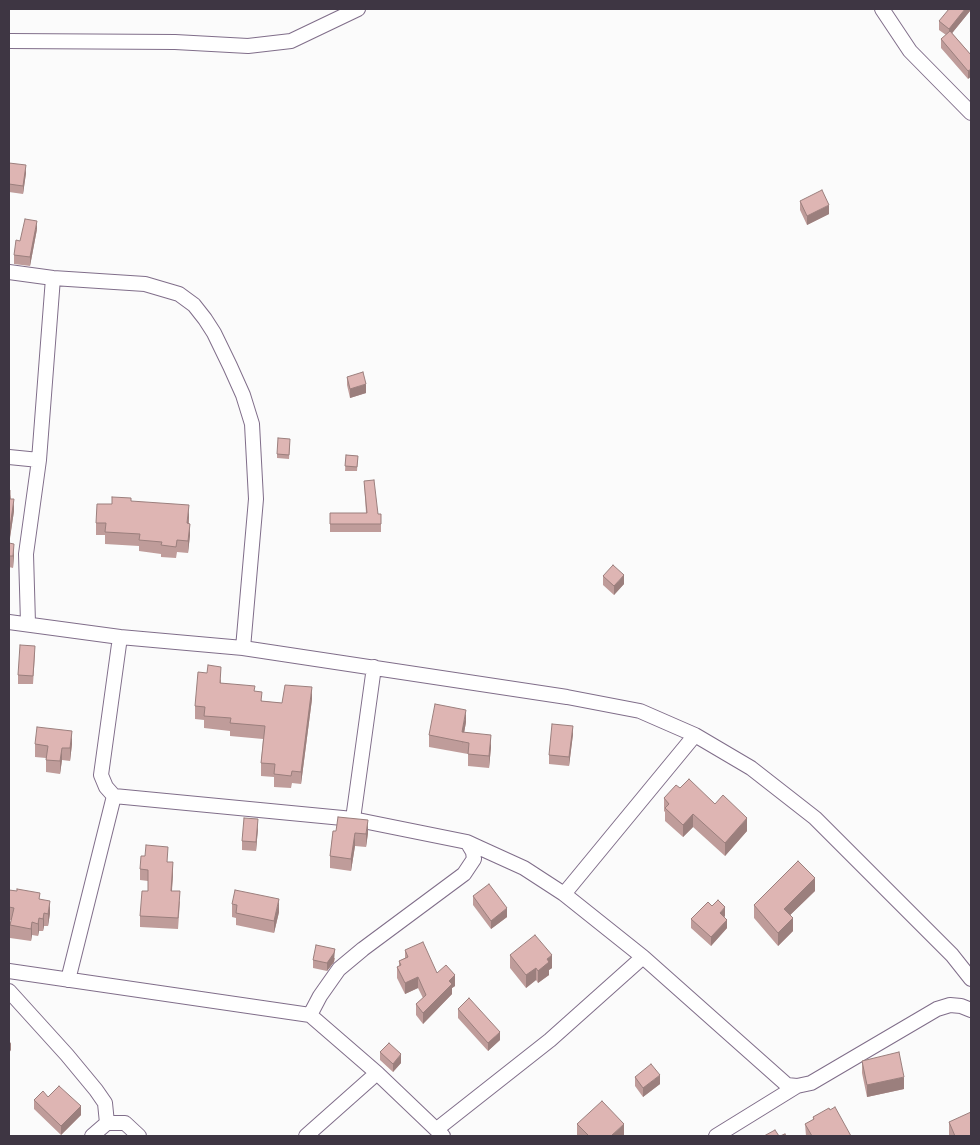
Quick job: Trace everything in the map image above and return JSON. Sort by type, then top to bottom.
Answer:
[{"type":"street","points":[[9,41],[175,42],[248,46],[291,41],[357,9]]},
{"type":"street","points":[[882,9],[910,51],[971,113]]},
{"type":"street","points":[[9,272],[53,278],[145,284],[164,289],[179,294],[194,305],[214,333],[243,396],[252,424],[256,499],[243,648]]},
{"type":"street","points":[[28,623],[26,554],[39,460],[53,278]]},
{"type":"street","points":[[9,457],[39,460]]},
{"type":"street","points":[[9,622],[28,623],[120,637],[243,648],[568,697],[640,711],[695,735],[751,768],[815,818],[952,955],[971,979]]},
{"type":"street","points":[[120,637],[101,775],[106,787],[114,796],[353,820],[467,842],[524,868],[564,894],[643,957],[787,1085],[797,1086]]},
{"type":"street","points":[[353,820],[374,667]]},
{"type":"street","points":[[564,894],[695,735]]},
{"type":"street","points":[[68,980],[114,796]]},
{"type":"street","points":[[310,1016],[320,996],[339,969],[464,874],[474,859],[473,852],[467,842]]},
{"type":"street","points":[[9,971],[310,1016],[324,1026],[440,1133],[550,1040],[643,957]]},
{"type":"street","points":[[9,991],[67,1055],[106,1103],[107,1123]]},
{"type":"street","points":[[716,1136],[797,1086],[810,1083],[936,1009],[950,1005],[961,1006],[971,1010]]},
{"type":"street","points":[[306,1136],[376,1073]]},
{"type":"street","points":[[92,1136],[107,1123],[125,1123],[139,1136]]},
{"type":"building","points":[[949,9],[965,9],[949,29],[939,21]]},
{"type":"building","points":[[950,31],[971,55],[971,69],[968,71],[941,39]]},
{"type":"building","points":[[9,163],[26,165],[23,186],[9,184]]},
{"type":"building","points":[[822,190],[829,205],[807,216],[800,201]]},
{"type":"building","points":[[25,219],[37,221],[30,257],[14,255],[16,240],[20,241]]},
{"type":"building","points":[[363,372],[366,384],[350,389],[347,377]]},
{"type":"building","points":[[278,438],[290,439],[289,455],[277,454]]},
{"type":"building","points":[[346,455],[358,456],[357,467],[345,466]]},
{"type":"building","points":[[374,480],[378,514],[381,514],[381,524],[330,524],[330,513],[367,513],[364,481]]},
{"type":"building","points":[[9,490],[10,499],[14,499],[9,534]]},
{"type":"building","points":[[112,497],[131,498],[131,501],[189,505],[187,523],[190,524],[188,541],[177,540],[176,547],[161,545],[162,542],[139,540],[140,534],[105,532],[106,523],[96,523],[97,504],[112,504]]},
{"type":"building","points":[[9,543],[14,544],[13,556],[9,556]]},
{"type":"building","points":[[613,565],[624,575],[614,586],[603,576]]},
{"type":"building","points":[[20,645],[35,646],[33,676],[18,675]]},
{"type":"building","points":[[208,665],[221,667],[220,683],[255,686],[254,691],[262,692],[261,701],[282,703],[285,685],[312,687],[301,772],[292,771],[291,776],[274,774],[275,764],[261,763],[265,726],[230,723],[231,718],[204,716],[205,707],[195,706],[198,672],[207,673]]},
{"type":"building","points":[[435,704],[466,710],[462,732],[491,735],[489,756],[468,754],[469,743],[429,735]]},
{"type":"building","points":[[552,724],[573,726],[569,757],[549,755]]},
{"type":"building","points":[[37,727],[72,731],[70,748],[62,748],[60,761],[46,760],[48,746],[35,744]]},
{"type":"building","points":[[689,779],[715,804],[723,795],[747,818],[725,843],[693,814],[683,825],[665,808],[669,804],[664,798],[676,785],[680,788]]},
{"type":"building","points":[[338,817],[368,820],[366,834],[355,833],[351,859],[330,856],[333,831],[336,831]]},
{"type":"building","points":[[244,818],[258,819],[256,842],[242,841]]},
{"type":"building","points":[[146,845],[168,847],[167,862],[173,862],[171,891],[180,891],[178,918],[140,916],[142,891],[148,891],[148,870],[140,869],[141,856],[145,856]]},
{"type":"building","points":[[798,861],[815,878],[784,909],[793,918],[778,933],[754,905]]},
{"type":"building","points":[[489,884],[507,908],[491,921],[473,896]]},
{"type":"building","points":[[17,889],[40,893],[39,899],[50,901],[48,914],[44,913],[43,919],[39,918],[38,924],[32,922],[31,929],[10,925],[14,908],[9,907],[9,890],[17,891]]},
{"type":"building","points":[[235,890],[279,899],[274,921],[236,913],[237,905],[232,904]]},
{"type":"building","points":[[718,900],[725,907],[720,913],[727,920],[711,937],[691,919],[708,902],[712,906]]},
{"type":"building","points":[[535,935],[552,955],[547,959],[549,962],[538,971],[536,968],[526,975],[510,955]]},
{"type":"building","points":[[423,942],[437,973],[446,965],[455,975],[449,981],[452,984],[423,1013],[416,1004],[426,995],[418,977],[405,983],[397,967],[401,965],[399,961],[408,957],[405,950]]},
{"type":"building","points":[[316,945],[335,949],[327,963],[313,960]]},
{"type":"building","points":[[469,998],[500,1032],[488,1043],[458,1009]]},
{"type":"building","points":[[389,1043],[401,1054],[393,1064],[380,1052]]},
{"type":"building","points":[[899,1052],[904,1077],[867,1085],[862,1061]]},
{"type":"building","points":[[651,1064],[660,1075],[643,1088],[635,1077]]},
{"type":"building","points":[[59,1086],[81,1106],[61,1126],[34,1100],[43,1091],[48,1097]]},
{"type":"building","points":[[602,1101],[624,1124],[613,1136],[589,1136],[577,1124]]},
{"type":"building","points":[[835,1107],[851,1136],[812,1136],[805,1124],[814,1119],[813,1117],[829,1108],[830,1110]]},
{"type":"building","points":[[971,1112],[971,1136],[955,1136],[949,1122]]},
{"type":"building","points":[[775,1130],[779,1136],[764,1136]]}]
